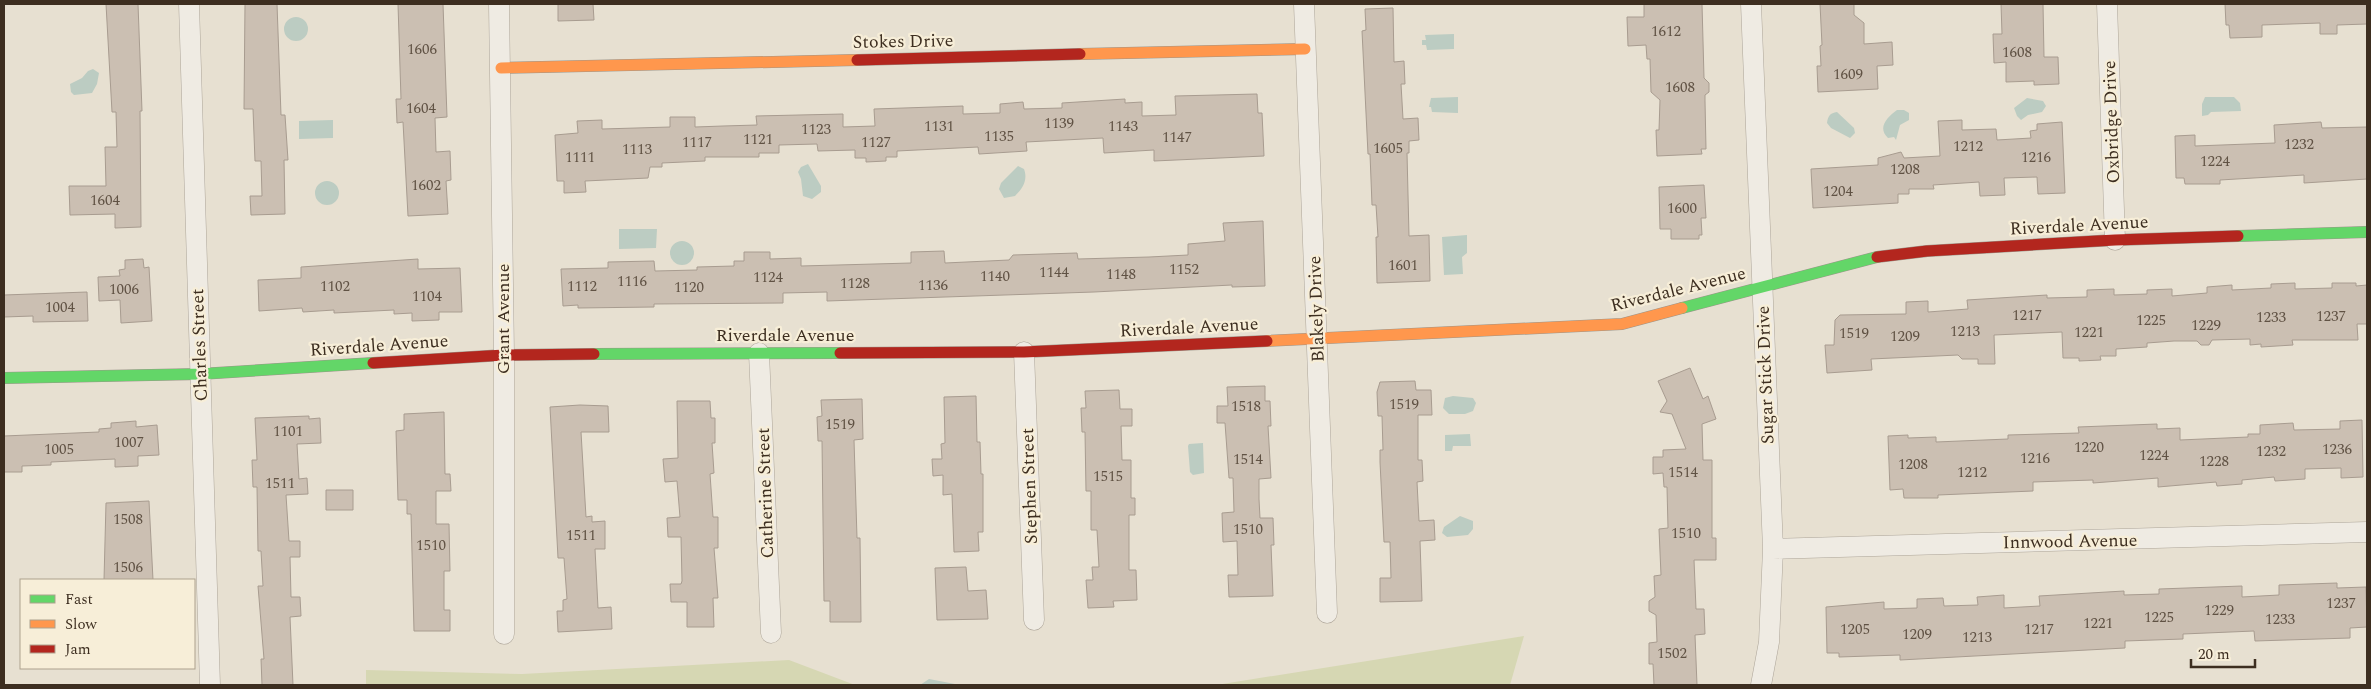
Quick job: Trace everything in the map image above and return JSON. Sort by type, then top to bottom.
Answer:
[{"type":"street","name":"Charles Street","points":[[189,4],[210,685]]},
{"type":"street","name":"Grant Avenue","points":[[499,4],[504,355],[504,634]]},
{"type":"street","name":"Blakely Drive","points":[[1304,4],[1327,613]]},
{"type":"street","name":"Sugar Stick Drive","points":[[1751,4],[1773,549],[1769,642],[1761,685]]},
{"type":"street","name":"Oxbridge Drive","points":[[2107,4],[2115,240]]},
{"type":"street","name":"Stokes Drive","points":[[501,68],[1305,49]]},
{"type":"street","name":"Riverdale Avenue","points":[[4,378],[200,374],[504,355],[759,352],[1024,352],[1622,324],[1761,286],[1879,257],[1927,251],[2115,240],[2367,232]]},
{"type":"street","name":"Catherine Street","points":[[759,352],[771,633]]},
{"type":"street","name":"Stephen Street","points":[[1024,352],[1034,620]]},
{"type":"street","name":"Innwood Avenue","points":[[1773,549],[2367,532]]},
{"type":"green space","points":[[1524,636],[1510,685],[1216,685]]},
{"type":"green space","points":[[789,660],[855,685],[366,685],[366,670],[522,674]]},
{"type":"shaded area","points":[[296,17],[304,21],[308,29],[304,37],[296,41],[288,37],[284,29],[288,21]]},
{"type":"shaded area","points":[[1454,34],[1454,49],[1427,50],[1426,45],[1422,45],[1422,40],[1426,40],[1425,35]]},
{"type":"shaded area","points":[[93,69],[99,73],[97,84],[92,93],[74,95],[71,92],[70,84],[82,78],[88,71]]},
{"type":"shaded area","points":[[1458,97],[1458,113],[1432,112],[1431,107],[1429,107],[1431,98]]},
{"type":"shaded area","points":[[2205,97],[2234,97],[2240,103],[2241,111],[2211,112],[2208,115],[2202,116],[2202,104]]},
{"type":"shaded area","points":[[2027,98],[2043,101],[2046,106],[2042,112],[2028,115],[2021,120],[2014,108]]},
{"type":"shaded area","points":[[1897,110],[1904,110],[1909,113],[1909,120],[1900,125],[1896,140],[1894,137],[1888,138],[1883,127],[1887,119]]},
{"type":"shaded area","points":[[1837,112],[1854,128],[1855,133],[1850,138],[1831,128],[1827,123],[1830,115]]},
{"type":"shaded area","points":[[333,120],[333,138],[299,139],[299,121]]},
{"type":"shaded area","points":[[808,164],[821,186],[821,192],[812,199],[803,196],[801,179],[798,172],[801,167]]},
{"type":"shaded area","points":[[1018,166],[1024,169],[1024,184],[1015,196],[1004,198],[999,189],[1001,183]]},
{"type":"shaded area","points":[[327,181],[336,184],[339,193],[336,202],[327,205],[318,202],[315,193],[318,184]]},
{"type":"shaded area","points":[[619,229],[657,229],[656,248],[619,249]]},
{"type":"shaded area","points":[[1467,235],[1467,253],[1462,257],[1463,274],[1444,275],[1442,237]]},
{"type":"shaded area","points":[[682,241],[687,242],[693,248],[693,258],[687,264],[682,265],[677,264],[671,258],[670,253],[671,248],[677,242]]},
{"type":"shaded area","points":[[1453,396],[1473,398],[1476,403],[1473,411],[1465,414],[1449,414],[1443,408],[1445,398]]},
{"type":"shaded area","points":[[1470,434],[1471,446],[1453,446],[1452,451],[1445,451],[1445,435]]},
{"type":"shaded area","points":[[1203,443],[1204,473],[1193,475],[1190,472],[1188,446],[1189,444]]},
{"type":"shaded area","points":[[1460,516],[1473,521],[1473,529],[1468,535],[1447,537],[1442,533],[1444,527]]},
{"type":"shaded area","points":[[929,679],[955,684],[957,685],[920,685]]},
{"type":"building","points":[[106,4],[138,4],[142,111],[140,111],[141,227],[115,228],[115,214],[70,215],[69,186],[106,186],[105,147],[117,147],[116,112],[112,112]]},
{"type":"building","points":[[245,4],[277,4],[281,115],[285,115],[288,160],[284,160],[285,214],[251,215],[250,196],[262,196],[261,161],[255,161],[253,109],[244,109]]},
{"type":"building","points":[[398,4],[443,4],[447,117],[435,118],[436,152],[450,151],[451,180],[446,181],[448,214],[408,216],[403,122],[397,123],[396,99],[401,99]]},
{"type":"building","points":[[558,4],[593,4],[594,20],[558,21]]},
{"type":"building","points":[[1644,4],[1702,4],[1704,78],[1709,83],[1709,92],[1705,95],[1706,149],[1701,149],[1702,154],[1657,156],[1656,130],[1659,130],[1660,100],[1651,92],[1650,59],[1647,59],[1646,45],[1628,46],[1627,17],[1644,17]]},
{"type":"building","points":[[1820,4],[1854,4],[1854,15],[1864,23],[1864,44],[1892,42],[1893,65],[1877,66],[1878,89],[1818,92],[1817,66],[1821,66],[1820,46],[1822,45]]},
{"type":"building","points":[[2001,4],[2043,4],[2044,57],[2058,57],[2059,84],[2034,85],[2034,81],[2006,82],[2006,62],[1994,63],[1993,34],[2002,34]]},
{"type":"building","points":[[2225,4],[2367,4],[2367,24],[2337,25],[2337,34],[2320,34],[2320,23],[2262,25],[2262,37],[2230,38],[2229,25],[2226,25]]},
{"type":"building","points":[[1393,8],[1394,62],[1404,61],[1405,84],[1401,84],[1403,119],[1418,118],[1419,140],[1409,141],[1409,153],[1407,153],[1409,236],[1429,235],[1430,281],[1377,283],[1376,237],[1378,237],[1376,205],[1372,205],[1370,154],[1368,154],[1362,31],[1366,30],[1365,9]]},
{"type":"building","points":[[1257,94],[1258,113],[1262,113],[1264,156],[1154,161],[1154,150],[1104,153],[1103,138],[1026,142],[1027,151],[979,154],[978,147],[897,151],[897,157],[886,157],[886,161],[866,162],[866,158],[855,158],[855,150],[818,151],[817,144],[779,145],[779,153],[759,153],[759,157],[705,157],[705,161],[662,163],[662,167],[650,167],[648,178],[585,181],[586,192],[564,193],[564,181],[557,181],[555,135],[578,133],[577,121],[602,120],[602,129],[670,127],[670,117],[695,117],[695,127],[757,125],[756,116],[843,114],[843,127],[875,126],[874,109],[963,106],[963,114],[1000,113],[1000,104],[1023,102],[1024,109],[1062,108],[1062,103],[1125,99],[1125,103],[1142,102],[1142,116],[1176,115],[1175,96]]},
{"type":"building","points":[[1962,120],[1962,130],[1996,129],[1997,140],[2031,138],[2030,131],[2037,130],[2037,124],[2062,122],[2065,193],[2038,194],[2037,177],[2004,178],[2005,195],[1980,196],[1979,182],[1933,185],[1934,189],[1909,189],[1909,194],[1898,194],[1898,203],[1813,208],[1811,169],[1878,165],[1878,158],[1901,152],[1904,158],[1940,156],[1938,121]]},
{"type":"building","points":[[2321,122],[2322,128],[2367,127],[2367,179],[2304,183],[2304,175],[2220,180],[2220,184],[2185,184],[2184,178],[2176,178],[2175,136],[2195,135],[2195,146],[2275,143],[2274,125]]},
{"type":"building","points":[[1704,185],[1706,218],[1701,218],[1702,235],[1699,235],[1699,239],[1671,239],[1671,229],[1660,229],[1659,187]]},
{"type":"building","points":[[1263,221],[1265,286],[1232,287],[1232,285],[1094,292],[827,301],[827,292],[783,293],[783,303],[654,304],[654,307],[578,308],[578,305],[563,306],[561,269],[608,268],[608,262],[654,261],[655,271],[697,270],[697,267],[734,266],[734,261],[744,261],[744,252],[770,252],[770,259],[801,258],[801,266],[911,263],[911,252],[944,251],[945,263],[1009,260],[1013,255],[1077,253],[1078,259],[1188,255],[1188,244],[1225,241],[1223,223]]},
{"type":"building","points":[[143,259],[144,268],[149,267],[152,321],[121,323],[120,300],[99,301],[98,277],[120,276],[119,270],[125,269],[125,260]]},
{"type":"building","points":[[418,259],[418,269],[460,268],[462,312],[439,312],[439,320],[412,321],[412,313],[394,314],[394,310],[334,313],[334,310],[303,312],[302,308],[259,311],[258,280],[301,278],[301,267]]},
{"type":"building","points":[[2295,283],[2295,289],[2332,288],[2332,283],[2356,283],[2356,286],[2367,285],[2367,324],[2357,324],[2358,340],[2292,340],[2293,345],[2261,347],[2261,344],[2250,345],[2250,339],[2212,340],[2209,345],[2201,345],[2197,341],[2147,343],[2147,347],[2116,349],[2116,356],[2100,356],[2101,360],[2079,361],[2079,358],[2063,358],[2062,332],[1994,335],[1995,364],[1978,364],[1978,359],[1962,359],[1958,355],[1871,359],[1872,370],[1827,373],[1825,345],[1834,345],[1835,320],[1840,315],[1906,314],[1906,302],[1928,301],[1928,312],[1968,309],[1967,300],[2047,295],[2047,298],[2087,297],[2087,290],[2114,289],[2114,295],[2147,294],[2147,290],[2172,289],[2172,296],[2207,293],[2207,287],[2232,285],[2232,290],[2271,288],[2271,284]]},
{"type":"building","points":[[87,292],[88,321],[33,322],[33,316],[4,317],[4,295]]},
{"type":"building","points":[[1690,368],[1703,399],[1708,396],[1716,419],[1702,424],[1703,460],[1712,460],[1712,538],[1716,538],[1716,560],[1694,560],[1696,609],[1704,609],[1705,634],[1695,635],[1697,685],[1654,685],[1653,664],[1649,664],[1649,643],[1657,642],[1656,615],[1649,611],[1649,601],[1655,597],[1654,576],[1661,575],[1659,529],[1668,528],[1667,487],[1664,487],[1663,473],[1653,474],[1653,457],[1663,457],[1663,450],[1686,449],[1672,414],[1660,412],[1667,401],[1658,381]]},
{"type":"building","points":[[1415,381],[1416,390],[1431,390],[1432,415],[1418,415],[1418,460],[1422,460],[1423,481],[1417,482],[1419,521],[1434,520],[1435,540],[1420,541],[1422,601],[1380,602],[1380,578],[1391,578],[1390,542],[1384,542],[1380,462],[1380,450],[1383,450],[1382,416],[1378,416],[1377,392],[1380,382]]},
{"type":"building","points":[[1265,386],[1265,401],[1270,401],[1271,426],[1268,426],[1271,478],[1259,479],[1259,499],[1260,518],[1273,518],[1274,545],[1271,545],[1273,596],[1229,597],[1228,575],[1238,575],[1237,541],[1223,542],[1222,513],[1234,512],[1233,478],[1229,478],[1225,423],[1217,423],[1217,406],[1228,406],[1227,387]]},
{"type":"building","points":[[1119,390],[1120,409],[1132,409],[1132,426],[1121,426],[1122,460],[1131,460],[1131,498],[1135,498],[1135,515],[1129,515],[1129,570],[1136,570],[1137,600],[1113,601],[1114,607],[1088,608],[1086,580],[1093,580],[1092,567],[1099,567],[1097,530],[1091,530],[1091,491],[1086,491],[1085,432],[1082,432],[1081,408],[1086,408],[1085,391]]},
{"type":"building","points":[[976,396],[977,442],[980,442],[981,474],[983,474],[983,532],[978,532],[979,551],[954,552],[952,494],[943,495],[943,475],[933,476],[932,459],[942,459],[941,444],[945,443],[944,397]]},
{"type":"building","points":[[862,399],[863,439],[854,440],[857,538],[860,538],[861,622],[830,622],[830,601],[824,601],[822,441],[818,441],[817,417],[822,416],[821,400]]},
{"type":"building","points":[[677,401],[710,401],[711,418],[715,418],[715,443],[712,443],[714,473],[710,474],[713,517],[718,517],[718,548],[714,548],[718,598],[713,598],[714,627],[687,627],[687,602],[671,602],[670,584],[681,584],[682,581],[681,537],[668,537],[667,518],[680,517],[677,481],[665,482],[663,459],[678,458]]},
{"type":"building","points":[[608,406],[609,432],[581,432],[586,517],[592,516],[592,522],[605,521],[605,549],[595,549],[598,608],[611,607],[612,629],[558,632],[557,611],[563,611],[563,600],[567,599],[564,558],[558,558],[550,407]]},
{"type":"building","points":[[444,412],[445,474],[450,474],[451,491],[436,491],[436,524],[449,524],[450,571],[444,571],[444,610],[450,610],[450,631],[414,631],[411,514],[407,514],[407,500],[398,500],[396,431],[404,430],[404,414]]},
{"type":"building","points":[[309,416],[309,419],[320,418],[321,443],[297,444],[299,479],[307,478],[308,494],[286,495],[289,541],[300,541],[300,557],[290,557],[291,597],[300,597],[301,616],[290,617],[293,685],[262,685],[261,659],[264,659],[258,586],[263,586],[261,551],[258,551],[257,487],[253,487],[252,460],[257,460],[255,418]]},
{"type":"building","points":[[2362,420],[2363,477],[2341,478],[2341,468],[2305,469],[2305,479],[2275,481],[2274,477],[2242,480],[2242,484],[2217,486],[2216,482],[2158,487],[2158,478],[2093,483],[2093,480],[2033,482],[2033,491],[1938,495],[1938,498],[1904,498],[1903,489],[1890,490],[1888,436],[1908,435],[1908,438],[1936,437],[1936,442],[2008,439],[2008,435],[2079,433],[2078,427],[2157,424],[2157,429],[2180,428],[2180,440],[2248,437],[2248,434],[2260,434],[2260,425],[2293,423],[2294,430],[2340,429],[2340,421]]},
{"type":"building","points":[[136,421],[136,427],[157,425],[159,455],[138,456],[138,466],[115,467],[115,459],[51,462],[51,465],[22,466],[22,472],[4,472],[4,436],[99,432],[99,429],[111,428],[111,423]]},
{"type":"building","points":[[326,490],[353,490],[353,510],[326,510]]},
{"type":"building","points":[[149,501],[153,579],[104,579],[106,503]]},
{"type":"building","points":[[966,567],[968,591],[986,590],[988,619],[937,620],[935,568]]},
{"type":"building","points":[[2337,583],[2337,588],[2366,587],[2367,627],[2350,628],[2350,638],[2255,641],[2254,631],[2183,634],[2183,639],[2125,641],[2125,648],[1900,660],[1900,655],[1839,657],[1839,653],[1827,653],[1826,607],[1884,602],[1884,609],[1917,608],[1917,599],[1943,598],[1944,606],[1978,605],[1977,597],[2004,595],[2004,608],[2040,606],[2039,596],[2124,591],[2124,595],[2159,594],[2159,589],[2242,586],[2242,597],[2279,595],[2279,585]]},
{"type":"traffic: fast","points":[[2238,236],[2367,232]]},
{"type":"traffic: fast","points":[[1682,308],[1877,257]]},
{"type":"traffic: fast","points":[[594,354],[840,353]]},
{"type":"traffic: fast","points":[[4,378],[200,374],[373,363]]},
{"type":"traffic: slow","points":[[1080,54],[1305,49]]},
{"type":"traffic: slow","points":[[501,68],[857,60]]},
{"type":"traffic: slow","points":[[1267,341],[1622,324],[1682,308]]},
{"type":"traffic: jam","points":[[857,60],[1080,54]]},
{"type":"traffic: jam","points":[[1877,257],[1927,251],[2115,240],[2238,236]]},
{"type":"traffic: jam","points":[[840,353],[1024,352],[1267,341]]},
{"type":"traffic: jam","points":[[373,363],[504,355],[594,354]]}]
